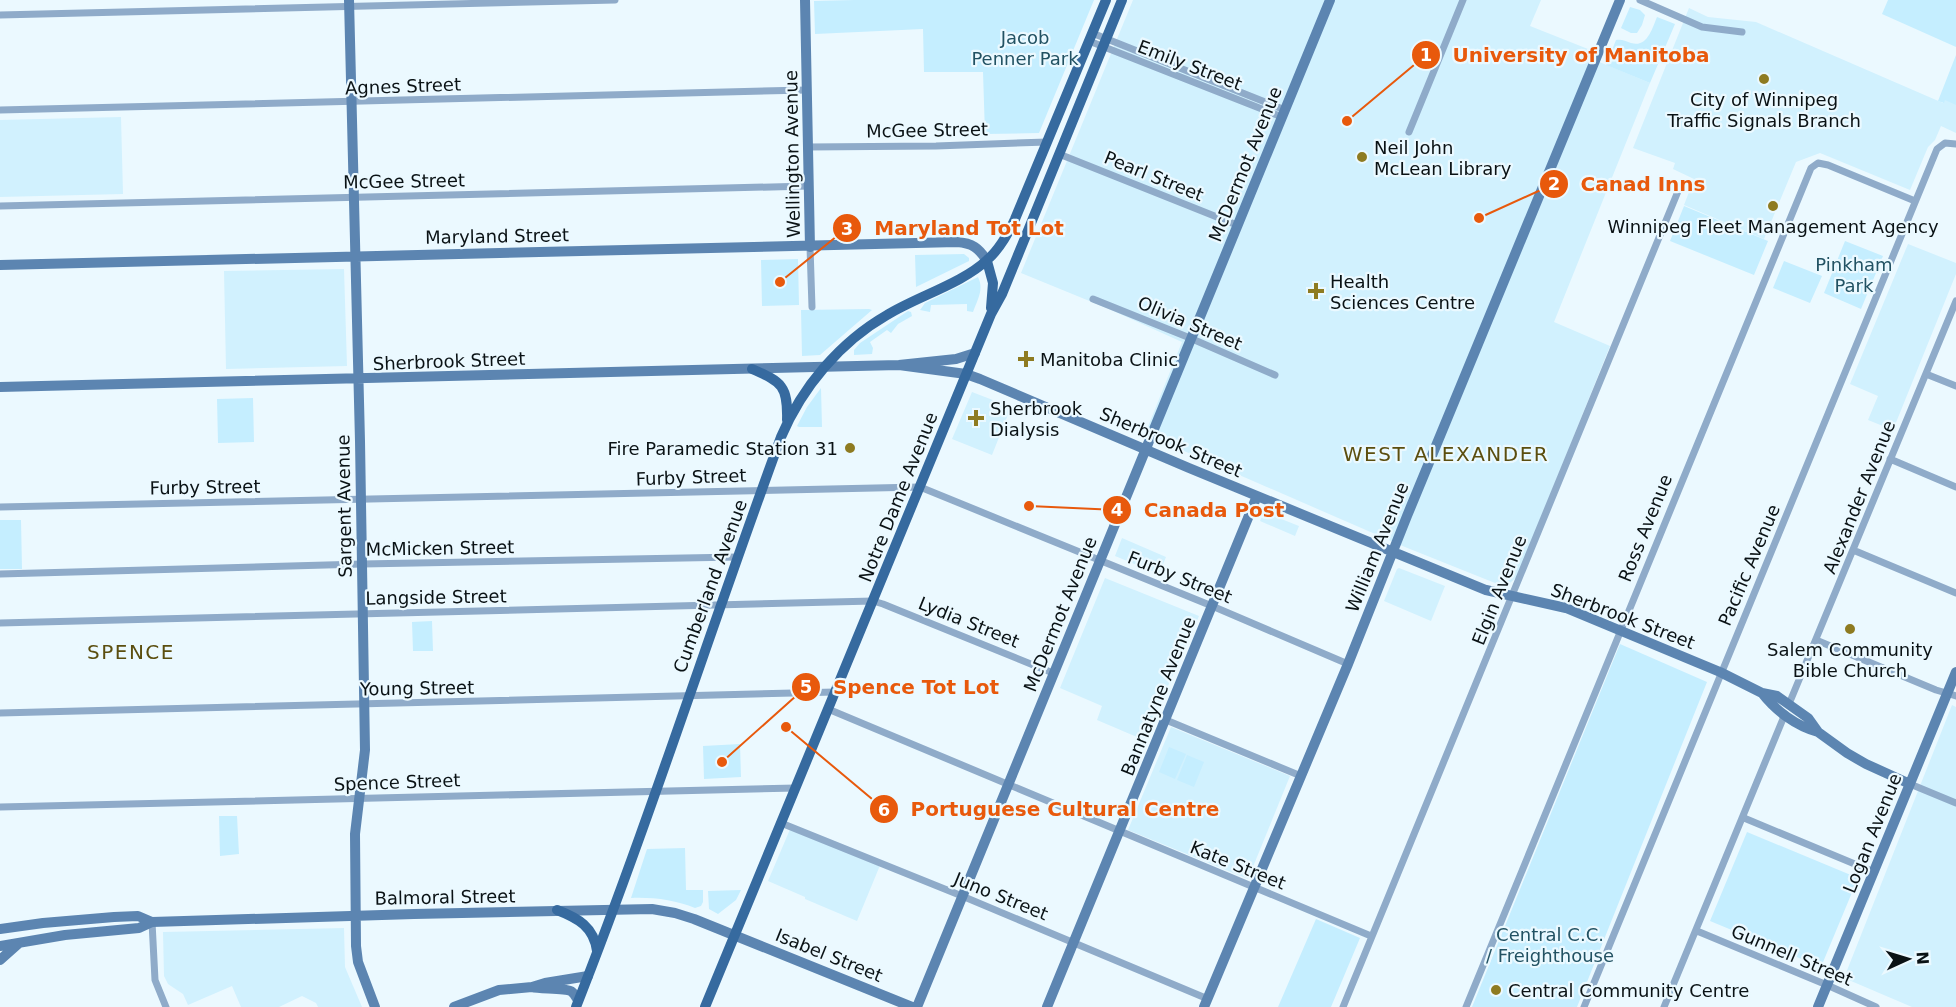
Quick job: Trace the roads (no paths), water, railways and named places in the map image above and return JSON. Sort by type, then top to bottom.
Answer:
[{"type":"main road","name":"Wellington Avenue","points":[[805,0],[810,247]]},
{"type":"main road","points":[[991,314],[993,283],[987,261],[1005,239],[1015,219],[1106,0]]},
{"type":"main road","name":"Notre Dame Avenue","points":[[705,1007],[991,314],[1015,265],[1122,0]]},
{"type":"main road","name":"McDermot Avenue","points":[[917,1007],[1330,0]]},
{"type":"main road","name":"William Avenue","points":[[1206,1003],[1348,664],[1620,0]]},
{"type":"main road","name":"Sargent Avenue","points":[[349,3],[365,750],[358,798],[354,858],[356,946],[358,962],[375,1007]]},
{"type":"main road","name":"Maryland Street","points":[[0,265],[961,242],[977,248],[987,261]]},
{"type":"main road","name":"Cumberland Avenue","points":[[577,1004],[614,909],[720,605],[787,423],[803,396],[825,368],[854,338],[878,321],[960,278],[987,261]]},
{"type":"main road","name":"Sherbrook Street","points":[[0,387],[825,368],[899,365],[956,359],[975,353]]},
{"type":"main road","name":"Sherbrook Street","points":[[899,365],[966,374],[1486,591],[1566,608],[1620,630],[1720,672],[1762,693],[1777,696],[1787,709],[1808,718],[1818,732],[1857,759],[1910,784]]},
{"type":"main road","points":[[752,369],[772,377],[785,390],[788,403],[787,423]]},
{"type":"main road","name":"Bannatyne Avenue","points":[[1047,1007],[1257,496]]},
{"type":"main road","name":"Logan Avenue","points":[[1818,1007],[1910,784],[1952,694],[1956,672]]},
{"type":"main road","name":"Balmoral Street","points":[[0,946],[65,935],[139,928],[152,922],[614,909],[666,911],[734,934]]},
{"type":"main road","points":[[557,910],[572,916],[587,927],[594,939],[597,952]]},
{"type":"main road","name":"Balmoral Street","points":[[0,929],[114,917],[138,916],[152,922]]},
{"type":"main road","name":"Isabel Street","points":[[734,934],[912,1007]]},
{"type":"main road","points":[[0,960],[20,942]]},
{"type":"main road","points":[[454,1007],[491,992],[588,976]]},
{"type":"main road","points":[[531,987],[545,990],[567,989],[572,991],[577,1004]]},
{"type":"street","points":[[0,15],[349,3],[615,0]]},
{"type":"street","points":[[1409,132],[1463,0]]},
{"type":"street","points":[[1640,0],[1702,27],[1742,32]]},
{"type":"street","name":"Emily Street","points":[[1090,37],[1283,113]]},
{"type":"street","name":"Agnes Street","points":[[0,110],[807,90]]},
{"type":"street","name":"McGee Street","points":[[808,147],[1047,142]]},
{"type":"street","name":"Pacific Avenue","points":[[1584,1007],[1938,147],[1943,143],[1953,143]]},
{"type":"street","name":"Pearl Street","points":[[1059,154],[1237,225]]},
{"type":"street","name":"Ross Avenue","points":[[1466,1007],[1810,168],[1816,164],[1828,165],[1915,201]]},
{"type":"street","name":"Elgin Avenue","points":[[1342,1007],[1513,597],[1681,184]]},
{"type":"street","name":"McGee Street","points":[[0,206],[808,186]]},
{"type":"street","name":"Wellington Avenue","points":[[810,247],[812,307]]},
{"type":"street","name":"Olivia Street","points":[[1093,299],[1275,375]]},
{"type":"street","name":"Alexander Avenue","points":[[1664,1007],[1956,301]]},
{"type":"street","points":[[1926,374],[1956,386]]},
{"type":"street","points":[[1890,459],[1956,487]]},
{"type":"street","name":"Furby Street","points":[[0,507],[920,487],[1348,664]]},
{"type":"street","points":[[1853,550],[1956,593]]},
{"type":"street","name":"McMicken Street","points":[[0,574],[738,557]]},
{"type":"street","name":"Langside Street","points":[[0,622],[873,602]]},
{"type":"street","name":"Lydia Street","points":[[873,602],[884,604],[1053,673]]},
{"type":"street","points":[[1816,640],[1952,694]]},
{"type":"street","name":"Young Street","points":[[0,713],[835,692]]},
{"type":"street","name":"Kate Street","points":[[828,709],[1371,936]]},
{"type":"street","points":[[1166,720],[1301,776]]},
{"type":"street","name":"Sherbrook Street","points":[[1910,784],[1956,803]]},
{"type":"street","name":"Spence Street","points":[[0,807],[796,788]]},
{"type":"street","points":[[1743,818],[1874,872]]},
{"type":"street","name":"Juno Street","points":[[781,823],[1074,942],[1206,1003]]},
{"type":"street","points":[[152,922],[154,972],[166,1007]]},
{"type":"street","name":"Gunnell Street","points":[[1697,931],[1876,1007]]},
{"type":"place","name":"City of Winnipeg Traffic Signals Branch","points":[[1764,79]]},
{"type":"place","name":"University of Manitoba","points":[[1347,121]]},
{"type":"place","name":"Neil John McLean Library","points":[[1362,157]]},
{"type":"place","name":"Winnipeg Fleet Management Agency","points":[[1773,206]]},
{"type":"place","name":"Canad Inns","points":[[1479,218]]},
{"type":"place","name":"Maryland Tot Lot","points":[[780,282]]},
{"type":"place","name":"Health Sciences Centre","points":[[1316,291]]},
{"type":"place","name":"Manitoba Clinic","points":[[1026,359]]},
{"type":"place","name":"Sherbrook Dialysis","points":[[976,418]]},
{"type":"place","name":"Fire Paramedic Station 31","points":[[850,448]]},
{"type":"place","name":"Canada Post","points":[[1029,506]]},
{"type":"place","name":"Salem Community Bible Church","points":[[1850,629]]},
{"type":"place","name":"Portuguese Cultural Centre","points":[[786,727]]},
{"type":"place","name":"Spence Tot Lot","points":[[722,762]]},
{"type":"place","name":"Central Community Centre","points":[[1496,990]]},
{"type":"district","name":"WEST ALEXANDER","points":[[1446,454]]},
{"type":"district","name":"SPENCE","points":[[131,652]]},
{"type":"park label","name":"Jacob Penner Park","points":[[1025,47]]},
{"type":"park label","name":"Pinkham Park","points":[[1854,274]]},
{"type":"park label","name":"Central C.C. / Freighthouse","points":[[1550,944]]}]
